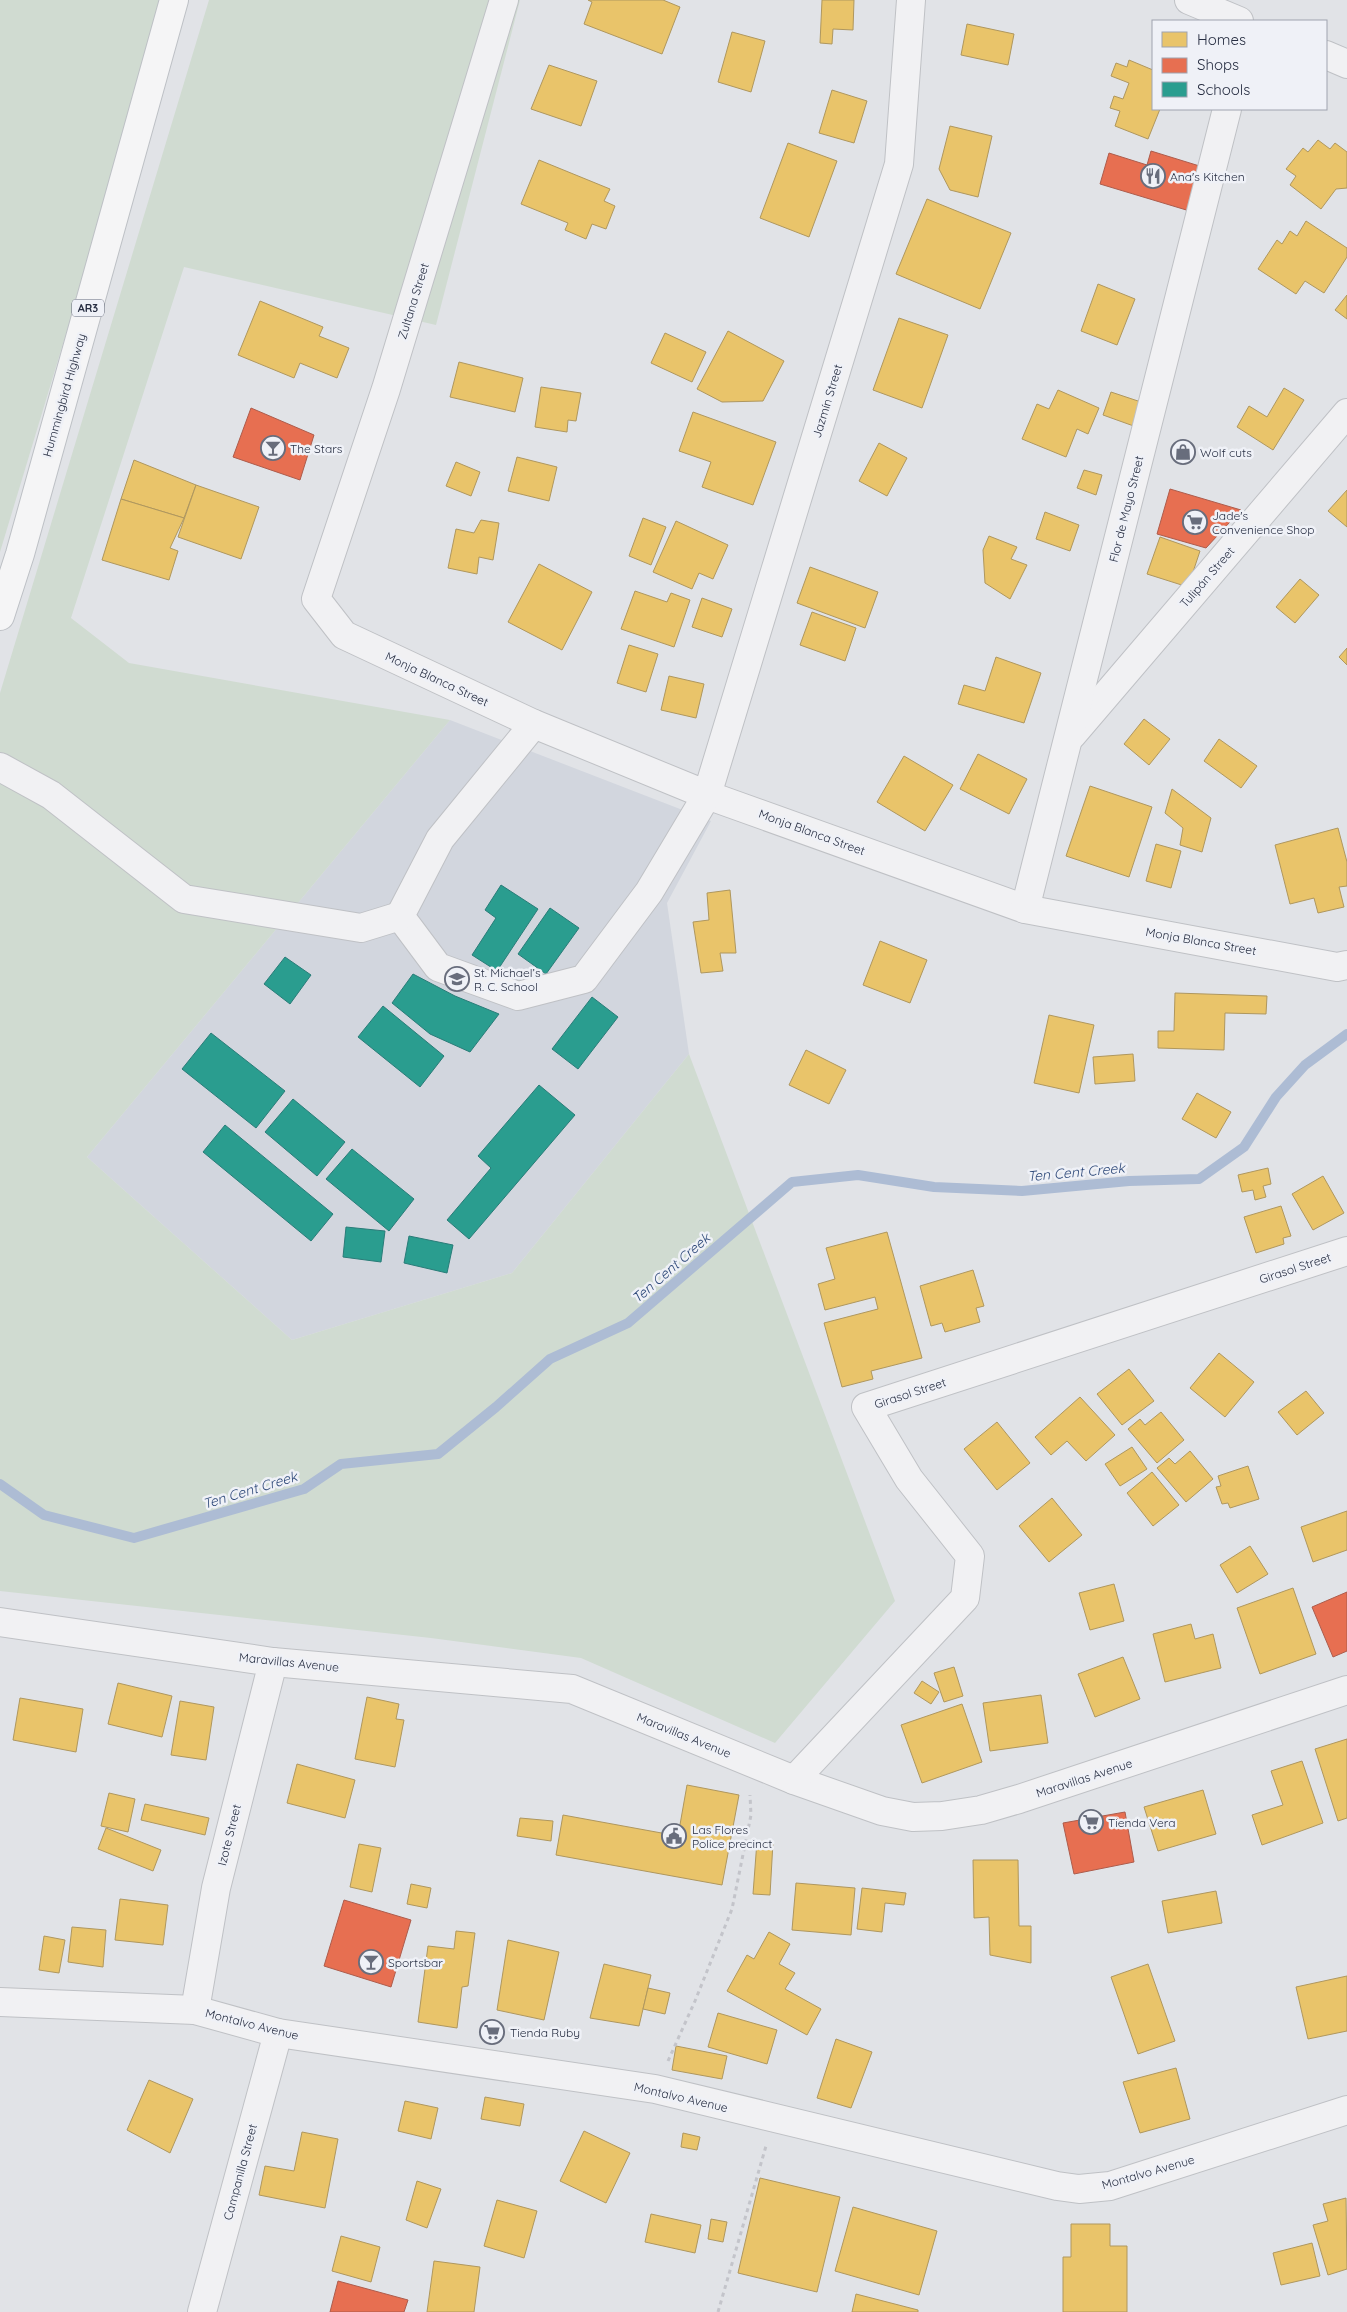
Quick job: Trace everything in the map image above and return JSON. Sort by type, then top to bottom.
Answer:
[{"type":"main road","name":"Hummingbird Highway","points":[[0,616],[20,554],[174,0]]},
{"type":"street","name":"Zultana Street","points":[[316,599],[386,389],[504,0]]},
{"type":"street","name":"Jazmín Street","points":[[400,916],[438,967],[518,996],[584,979],[649,892],[707,795],[899,164],[911,0]]},
{"type":"street","points":[[1189,0],[1237,20]]},
{"type":"street","points":[[1327,55],[1347,64]]},
{"type":"street","name":"Flor de Mayo Street","points":[[1025,909],[1227,110]]},
{"type":"street","name":"Tulipán Street","points":[[1067,741],[1347,413]]},
{"type":"street","name":"Monja Blanca Street","points":[[316,599],[344,635],[534,724],[707,795],[1025,909],[1337,966],[1347,965]]},
{"type":"street","points":[[0,767],[51,796],[184,899],[360,928],[400,916],[440,840],[534,724]]},
{"type":"street","name":"Girasol Street","points":[[794,1780],[965,1598],[970,1556],[909,1479],[866,1407],[1347,1251]]},
{"type":"street","name":"Maravillas Avenue","points":[[0,1622],[273,1662],[572,1689],[794,1780],[882,1811],[913,1817],[942,1816],[1019,1799],[1347,1690]]},
{"type":"street","name":"Izote Street","points":[[195,2010],[216,1888],[273,1662]]},
{"type":"street","name":"Montalvo Avenue","points":[[0,2002],[195,2010],[278,2033],[656,2089],[1057,2186],[1079,2189],[1110,2186],[1347,2110]]},
{"type":"street","name":"Campanilla Street","points":[[202,2312],[278,2033]]},
{"type":"path","points":[[656,2089],[696,2001],[732,1909],[751,1815],[749,1762]]},
{"type":"path","points":[[718,2312],[774,2119]]},
{"type":"shaded area","points":[[0,0],[167,0],[0,552]]},
{"type":"shaded area","points":[[209,0],[520,0],[436,325],[184,267],[71,618],[129,663],[450,720],[87,1157],[292,1340],[512,1273],[689,1054],[895,1601],[775,1743],[581,1658],[431,1638],[0,1591],[0,693]]},
{"type":"shaded area","name":"St. Michael’s R. C. School","points":[[450,720],[711,821],[667,903],[689,1054],[512,1273],[292,1340],[87,1157]]},
{"type":"building: Homes","points":[[588,0],[663,0],[680,7],[662,54],[584,24],[592,2]]},
{"type":"building: Homes","points":[[822,0],[854,0],[853,30],[833,29],[832,44],[820,43]]},
{"type":"building: Homes","points":[[967,24],[1014,34],[1008,65],[961,55]]},
{"type":"building: Homes","points":[[732,32],[765,41],[751,92],[718,82]]},
{"type":"building: Homes","points":[[1129,60],[1152,70],[1152,110],[1160,110],[1148,139],[1115,126],[1120,111],[1110,108],[1114,96],[1123,99],[1129,83],[1111,76],[1116,63],[1127,67]]},
{"type":"building: Homes","points":[[549,65],[597,81],[581,126],[531,109]]},
{"type":"building: Homes","points":[[832,90],[867,101],[854,143],[819,133]]},
{"type":"building: Homes","points":[[950,126],[992,136],[978,197],[950,190],[939,169]]},
{"type":"building: Homes","points":[[1318,140],[1330,149],[1335,143],[1347,152],[1347,188],[1336,189],[1321,209],[1290,185],[1296,176],[1286,169],[1303,148],[1308,152]]},
{"type":"building: Homes","points":[[788,143],[837,161],[809,237],[760,218]]},
{"type":"building: Homes","points":[[539,160],[610,189],[604,201],[615,206],[606,229],[592,224],[586,239],[565,230],[568,223],[521,204]]},
{"type":"building: Homes","points":[[927,199],[1011,233],[980,309],[896,274]]},
{"type":"building: Homes","points":[[1306,221],[1347,248],[1347,257],[1324,293],[1305,281],[1296,294],[1258,269],[1277,240],[1282,244],[1290,231],[1297,236]]},
{"type":"building: Homes","points":[[1098,284],[1135,299],[1117,345],[1081,331]]},
{"type":"building: Homes","points":[[1347,295],[1347,319],[1335,310]]},
{"type":"building: Homes","points":[[260,301],[323,327],[319,336],[349,348],[337,378],[300,363],[294,378],[238,355]]},
{"type":"building: Homes","points":[[899,318],[948,335],[922,408],[873,390]]},
{"type":"building: Homes","points":[[728,331],[784,361],[763,401],[722,402],[697,389]]},
{"type":"building: Homes","points":[[665,333],[706,352],[692,382],[651,363]]},
{"type":"building: Homes","points":[[459,362],[523,378],[515,412],[450,397]]},
{"type":"building: Homes","points":[[541,387],[581,393],[576,421],[568,420],[567,432],[535,427]]},
{"type":"building: Homes","points":[[1284,388],[1304,400],[1273,450],[1237,427],[1249,406],[1267,417]]},
{"type":"building: Homes","points":[[1058,390],[1099,408],[1088,434],[1077,429],[1066,457],[1022,439],[1037,404],[1049,409]]},
{"type":"building: Homes","points":[[1111,392],[1150,405],[1142,429],[1103,415]]},
{"type":"building: Homes","points":[[693,412],[776,442],[753,505],[702,487],[711,462],[679,451]]},
{"type":"building: Homes","points":[[879,443],[907,458],[887,496],[859,481]]},
{"type":"building: Homes","points":[[517,457],[557,467],[549,501],[508,491]]},
{"type":"building: Homes","points":[[134,460],[196,485],[184,518],[121,499]]},
{"type":"building: Homes","points":[[456,462],[480,472],[471,496],[446,486]]},
{"type":"building: Homes","points":[[1084,470],[1102,475],[1096,495],[1077,488]]},
{"type":"building: Homes","points":[[196,485],[259,507],[241,559],[178,537]]},
{"type":"building: Homes","points":[[1347,490],[1347,527],[1328,511]]},
{"type":"building: Homes","points":[[121,499],[184,518],[170,548],[178,551],[169,580],[102,560]]},
{"type":"building: Homes","points":[[1045,512],[1079,525],[1070,551],[1036,539]]},
{"type":"building: Homes","points":[[643,518],[666,527],[651,565],[629,556]]},
{"type":"building: Homes","points":[[481,520],[499,523],[493,560],[479,557],[477,574],[448,568],[456,529],[474,533]]},
{"type":"building: Homes","points":[[676,521],[728,545],[713,579],[699,573],[692,589],[653,572]]},
{"type":"building: Homes","points":[[989,536],[1017,547],[1011,559],[1027,565],[1010,599],[985,583],[983,550]]},
{"type":"building: Homes","points":[[1160,537],[1200,551],[1188,587],[1147,574]]},
{"type":"building: Homes","points":[[539,564],[592,592],[562,650],[508,622]]},
{"type":"building: Homes","points":[[810,567],[878,592],[865,628],[797,603]]},
{"type":"building: Homes","points":[[1300,579],[1319,595],[1295,623],[1276,607]]},
{"type":"building: Homes","points":[[635,591],[667,602],[671,593],[690,600],[674,647],[621,629]]},
{"type":"building: Homes","points":[[702,598],[732,609],[722,637],[692,627]]},
{"type":"building: Homes","points":[[812,612],[856,628],[845,661],[800,645]]},
{"type":"building: Homes","points":[[629,645],[658,654],[646,692],[617,683]]},
{"type":"building: Homes","points":[[1347,648],[1347,665],[1339,657]]},
{"type":"building: Homes","points":[[996,657],[1041,673],[1024,723],[958,704],[964,685],[985,691]]},
{"type":"building: Homes","points":[[669,676],[704,684],[696,718],[661,710]]},
{"type":"building: Homes","points":[[1144,719],[1170,739],[1149,765],[1124,744]]},
{"type":"building: Homes","points":[[1219,739],[1257,766],[1241,788],[1204,761]]},
{"type":"building: Homes","points":[[978,754],[1027,779],[1009,814],[960,789]]},
{"type":"building: Homes","points":[[904,756],[953,785],[925,831],[877,802]]},
{"type":"building: Homes","points":[[1090,786],[1152,807],[1129,877],[1066,856]]},
{"type":"building: Homes","points":[[1172,789],[1211,818],[1202,852],[1180,845],[1183,828],[1165,813]]},
{"type":"building: Homes","points":[[1338,828],[1347,862],[1347,886],[1339,887],[1344,907],[1318,913],[1314,898],[1290,904],[1275,845]]},
{"type":"building: Homes","points":[[1156,844],[1181,851],[1171,888],[1146,881]]},
{"type":"building: Homes","points":[[730,890],[736,953],[720,953],[723,971],[701,973],[693,922],[709,920],[707,893]]},
{"type":"building: Homes","points":[[880,941],[927,960],[910,1003],[863,985]]},
{"type":"building: Homes","points":[[1175,993],[1267,996],[1266,1014],[1225,1013],[1224,1050],[1158,1048],[1158,1031],[1174,1031]]},
{"type":"building: Homes","points":[[1049,1015],[1094,1025],[1079,1093],[1034,1083]]},
{"type":"building: Homes","points":[[806,1050],[846,1070],[829,1104],[789,1085]]},
{"type":"building: Homes","points":[[1133,1054],[1135,1081],[1095,1084],[1093,1057]]},
{"type":"building: Homes","points":[[1197,1093],[1231,1112],[1216,1138],[1182,1119]]},
{"type":"building: Homes","points":[[1268,1168],[1271,1184],[1263,1186],[1266,1197],[1255,1200],[1253,1190],[1242,1192],[1238,1175]]},
{"type":"building: Homes","points":[[1323,1176],[1344,1213],[1313,1230],[1292,1194]]},
{"type":"building: Homes","points":[[1281,1206],[1291,1236],[1283,1238],[1284,1244],[1256,1253],[1244,1217]]},
{"type":"building: Homes","points":[[887,1232],[922,1358],[871,1371],[873,1379],[842,1387],[824,1323],[878,1309],[875,1297],[825,1310],[818,1284],[835,1279],[826,1248]]},
{"type":"building: Homes","points":[[973,1270],[984,1306],[976,1308],[980,1322],[945,1332],[942,1323],[931,1326],[920,1286]]},
{"type":"building: Homes","points":[[1219,1353],[1254,1382],[1225,1417],[1190,1388]]},
{"type":"building: Homes","points":[[1129,1369],[1154,1401],[1122,1425],[1097,1394]]},
{"type":"building: Homes","points":[[1306,1391],[1324,1413],[1297,1435],[1278,1412]]},
{"type":"building: Homes","points":[[1080,1397],[1115,1435],[1086,1461],[1067,1441],[1051,1455],[1035,1437]]},
{"type":"building: Homes","points":[[1161,1412],[1184,1440],[1157,1463],[1128,1429],[1140,1419],[1145,1425]]},
{"type":"building: Homes","points":[[997,1422],[1030,1463],[997,1490],[964,1449]]},
{"type":"building: Homes","points":[[1132,1447],[1147,1469],[1120,1486],[1105,1464]]},
{"type":"building: Homes","points":[[1190,1451],[1213,1479],[1186,1502],[1157,1468],[1169,1458],[1175,1464]]},
{"type":"building: Homes","points":[[1248,1466],[1259,1499],[1230,1508],[1228,1503],[1222,1504],[1216,1487],[1221,1486],[1218,1476]]},
{"type":"building: Homes","points":[[1152,1472],[1179,1505],[1153,1526],[1127,1493]]},
{"type":"building: Homes","points":[[1052,1498],[1082,1535],[1049,1562],[1019,1526]]},
{"type":"building: Homes","points":[[1347,1511],[1347,1550],[1313,1562],[1301,1527]]},
{"type":"building: Homes","points":[[1250,1546],[1268,1574],[1237,1593],[1220,1565]]},
{"type":"building: Homes","points":[[1114,1584],[1124,1621],[1090,1630],[1079,1593]]},
{"type":"building: Homes","points":[[1293,1588],[1316,1654],[1260,1674],[1237,1608]]},
{"type":"building: Homes","points":[[1191,1624],[1195,1639],[1213,1634],[1221,1668],[1165,1682],[1153,1634]]},
{"type":"building: Homes","points":[[1123,1657],[1140,1699],[1095,1717],[1078,1674]]},
{"type":"building: Homes","points":[[954,1667],[963,1696],[944,1702],[934,1673]]},
{"type":"building: Homes","points":[[922,1681],[939,1692],[931,1704],[914,1693]]},
{"type":"building: Homes","points":[[118,1683],[172,1696],[162,1737],[108,1724]]},
{"type":"building: Homes","points":[[1041,1695],[1048,1743],[990,1751],[983,1703]]},
{"type":"building: Homes","points":[[367,1697],[399,1704],[396,1719],[404,1720],[395,1767],[355,1759]]},
{"type":"building: Homes","points":[[20,1698],[83,1709],[76,1752],[13,1740]]},
{"type":"building: Homes","points":[[180,1701],[214,1707],[206,1760],[171,1755]]},
{"type":"building: Homes","points":[[962,1704],[982,1762],[922,1783],[901,1725]]},
{"type":"building: Homes","points":[[1347,1739],[1347,1818],[1338,1821],[1315,1749]]},
{"type":"building: Homes","points":[[1302,1761],[1323,1823],[1262,1845],[1252,1815],[1283,1805],[1271,1771]]},
{"type":"building: Homes","points":[[297,1764],[355,1780],[345,1818],[287,1803]]},
{"type":"building: Homes","points":[[687,1785],[739,1795],[722,1885],[556,1855],[563,1815],[678,1836]]},
{"type":"building: Homes","points":[[1203,1790],[1216,1834],[1158,1851],[1144,1807]]},
{"type":"building: Homes","points":[[109,1793],[135,1799],[128,1832],[101,1826]]},
{"type":"building: Homes","points":[[145,1804],[209,1818],[205,1835],[141,1820]]},
{"type":"building: Homes","points":[[520,1818],[553,1821],[551,1841],[517,1836]]},
{"type":"building: Homes","points":[[106,1828],[161,1850],[153,1871],[98,1849]]},
{"type":"building: Homes","points":[[757,1841],[773,1842],[770,1895],[753,1894]]},
{"type":"building: Homes","points":[[359,1844],[381,1848],[372,1892],[350,1887]]},
{"type":"building: Homes","points":[[973,1860],[1018,1860],[1019,1926],[1031,1926],[1031,1963],[990,1955],[989,1917],[974,1918]]},
{"type":"building: Homes","points":[[796,1883],[855,1888],[851,1935],[792,1930]]},
{"type":"building: Homes","points":[[411,1884],[431,1888],[427,1908],[407,1904]]},
{"type":"building: Homes","points":[[862,1888],[906,1893],[904,1905],[885,1903],[882,1932],[857,1929]]},
{"type":"building: Homes","points":[[1216,1891],[1222,1923],[1168,1933],[1162,1901]]},
{"type":"building: Homes","points":[[120,1899],[168,1905],[163,1945],[115,1940]]},
{"type":"building: Homes","points":[[72,1927],[106,1930],[103,1967],[68,1962]]},
{"type":"building: Homes","points":[[456,1931],[475,1933],[468,1986],[462,1987],[457,2028],[418,2022],[428,1946],[454,1949]]},
{"type":"building: Homes","points":[[769,1932],[790,1944],[779,1964],[795,1973],[785,1989],[821,2009],[807,2035],[727,1991],[747,1955],[754,1959]]},
{"type":"building: Homes","points":[[44,1936],[65,1940],[59,1973],[39,1970]]},
{"type":"building: Homes","points":[[508,1940],[559,1952],[544,2020],[497,2010]]},
{"type":"building: Homes","points":[[604,1964],[651,1975],[639,2026],[590,2018]]},
{"type":"building: Homes","points":[[1148,1964],[1175,2041],[1138,2054],[1111,1977]]},
{"type":"building: Homes","points":[[1347,1976],[1347,2031],[1308,2039],[1296,1987]]},
{"type":"building: Homes","points":[[648,1988],[670,1993],[665,2014],[643,2009]]},
{"type":"building: Homes","points":[[718,2013],[777,2030],[767,2064],[708,2047]]},
{"type":"building: Homes","points":[[836,2039],[872,2052],[851,2108],[817,2098]]},
{"type":"building: Homes","points":[[676,2046],[727,2056],[722,2079],[672,2070]]},
{"type":"building: Homes","points":[[1176,2068],[1190,2119],[1140,2133],[1123,2082]]},
{"type":"building: Homes","points":[[149,2080],[193,2099],[170,2153],[127,2130]]},
{"type":"building: Homes","points":[[485,2097],[524,2104],[520,2126],[481,2119]]},
{"type":"building: Homes","points":[[405,2101],[438,2108],[431,2139],[398,2131]]},
{"type":"building: Homes","points":[[584,2131],[630,2153],[606,2203],[560,2181]]},
{"type":"building: Homes","points":[[302,2132],[338,2139],[325,2208],[259,2195],[265,2166],[294,2171]]},
{"type":"building: Homes","points":[[683,2133],[700,2137],[697,2150],[681,2147]]},
{"type":"building: Homes","points":[[760,2178],[840,2197],[817,2292],[738,2273]]},
{"type":"building: Homes","points":[[417,2181],[441,2189],[427,2228],[406,2220]]},
{"type":"building: Homes","points":[[1346,2198],[1347,2269],[1328,2275],[1313,2225],[1328,2221],[1323,2204]]},
{"type":"building: Homes","points":[[497,2200],[537,2211],[524,2258],[484,2246]]},
{"type":"building: Homes","points":[[853,2207],[937,2231],[919,2295],[835,2271]]},
{"type":"building: Homes","points":[[651,2214],[701,2225],[695,2253],[645,2242]]},
{"type":"building: Homes","points":[[711,2219],[727,2222],[723,2242],[708,2239]]},
{"type":"building: Homes","points":[[1071,2224],[1110,2224],[1110,2246],[1127,2246],[1127,2312],[1063,2312],[1063,2257],[1071,2257]]},
{"type":"building: Homes","points":[[341,2236],[380,2247],[371,2282],[332,2271]]},
{"type":"building: Homes","points":[[1312,2243],[1320,2276],[1281,2285],[1273,2253]]},
{"type":"building: Homes","points":[[434,2261],[480,2267],[474,2312],[427,2312]]},
{"type":"building: Homes","points":[[856,2294],[918,2310],[918,2312],[852,2312]]},
{"type":"building: Shops","name":"Ana's Kitchen","points":[[1151,151],[1206,168],[1193,212],[1100,184],[1109,153],[1147,165]]},
{"type":"building: Shops","name":"The Stars","points":[[251,408],[314,435],[300,480],[233,457]]},
{"type":"building: Shops","name":"Jade's Convenience Shop","points":[[1170,489],[1241,510],[1206,548],[1157,534]]},
{"type":"building: Shops","points":[[1347,1592],[1347,1651],[1333,1657],[1312,1607]]},
{"type":"building: Shops","points":[[1125,1812],[1134,1862],[1074,1874],[1063,1823]]},
{"type":"building: Shops","points":[[344,1900],[411,1920],[391,1987],[324,1966]]},
{"type":"building: Shops","points":[[338,2281],[408,2300],[404,2312],[330,2312]]},
{"type":"building: Schools","points":[[501,885],[538,909],[497,971],[472,955],[496,918],[485,910]]},
{"type":"building: Schools","points":[[550,908],[579,928],[546,974],[518,954]]},
{"type":"building: Schools","points":[[285,957],[311,975],[290,1004],[264,984]]},
{"type":"building: Schools","points":[[413,974],[455,996],[499,1014],[470,1052],[430,1034],[392,1003]]},
{"type":"building: Schools","points":[[592,997],[618,1017],[578,1069],[552,1049]]},
{"type":"building: Schools","points":[[383,1006],[444,1056],[420,1087],[358,1037]]},
{"type":"building: Schools","points":[[211,1033],[285,1091],[256,1128],[182,1069]]},
{"type":"building: Schools","points":[[539,1085],[575,1115],[469,1239],[447,1220],[491,1168],[478,1156]]},
{"type":"building: Schools","points":[[293,1099],[345,1142],[317,1176],[265,1132]]},
{"type":"building: Schools","points":[[225,1125],[333,1214],[311,1241],[203,1152]]},
{"type":"building: Schools","points":[[352,1149],[414,1199],[389,1231],[326,1179]]},
{"type":"building: Schools","points":[[346,1227],[385,1231],[381,1262],[343,1257]]},
{"type":"building: Schools","points":[[409,1236],[453,1245],[447,1273],[404,1263]]},
{"type":"waterway","name":"Ten Cent Creek","points":[[0,1484],[44,1515],[134,1538],[304,1489],[341,1464],[438,1454],[496,1407],[550,1359],[628,1323],[792,1182],[858,1175],[934,1187],[1022,1191],[1129,1181],[1199,1179],[1244,1147],[1276,1097],[1305,1065],[1347,1034]]},
{"type":"place","name":"Ana's Kitchen","points":[[1153,176]]},
{"type":"place","name":"The Stars","points":[[273,448]]},
{"type":"place","name":"Wolf cuts","points":[[1183,452]]},
{"type":"place","name":"Jade's Convenience Shop","points":[[1195,522]]},
{"type":"place","name":"St. Michael’s R. C. School","points":[[457,979]]},
{"type":"place","name":"Tienda Vera","points":[[1091,1822]]},
{"type":"place","name":"Las Flores Police precinct","points":[[674,1836]]},
{"type":"place","name":"Sportsbar","points":[[371,1962]]},
{"type":"place","name":"Tienda Ruby","points":[[492,2032]]}]
